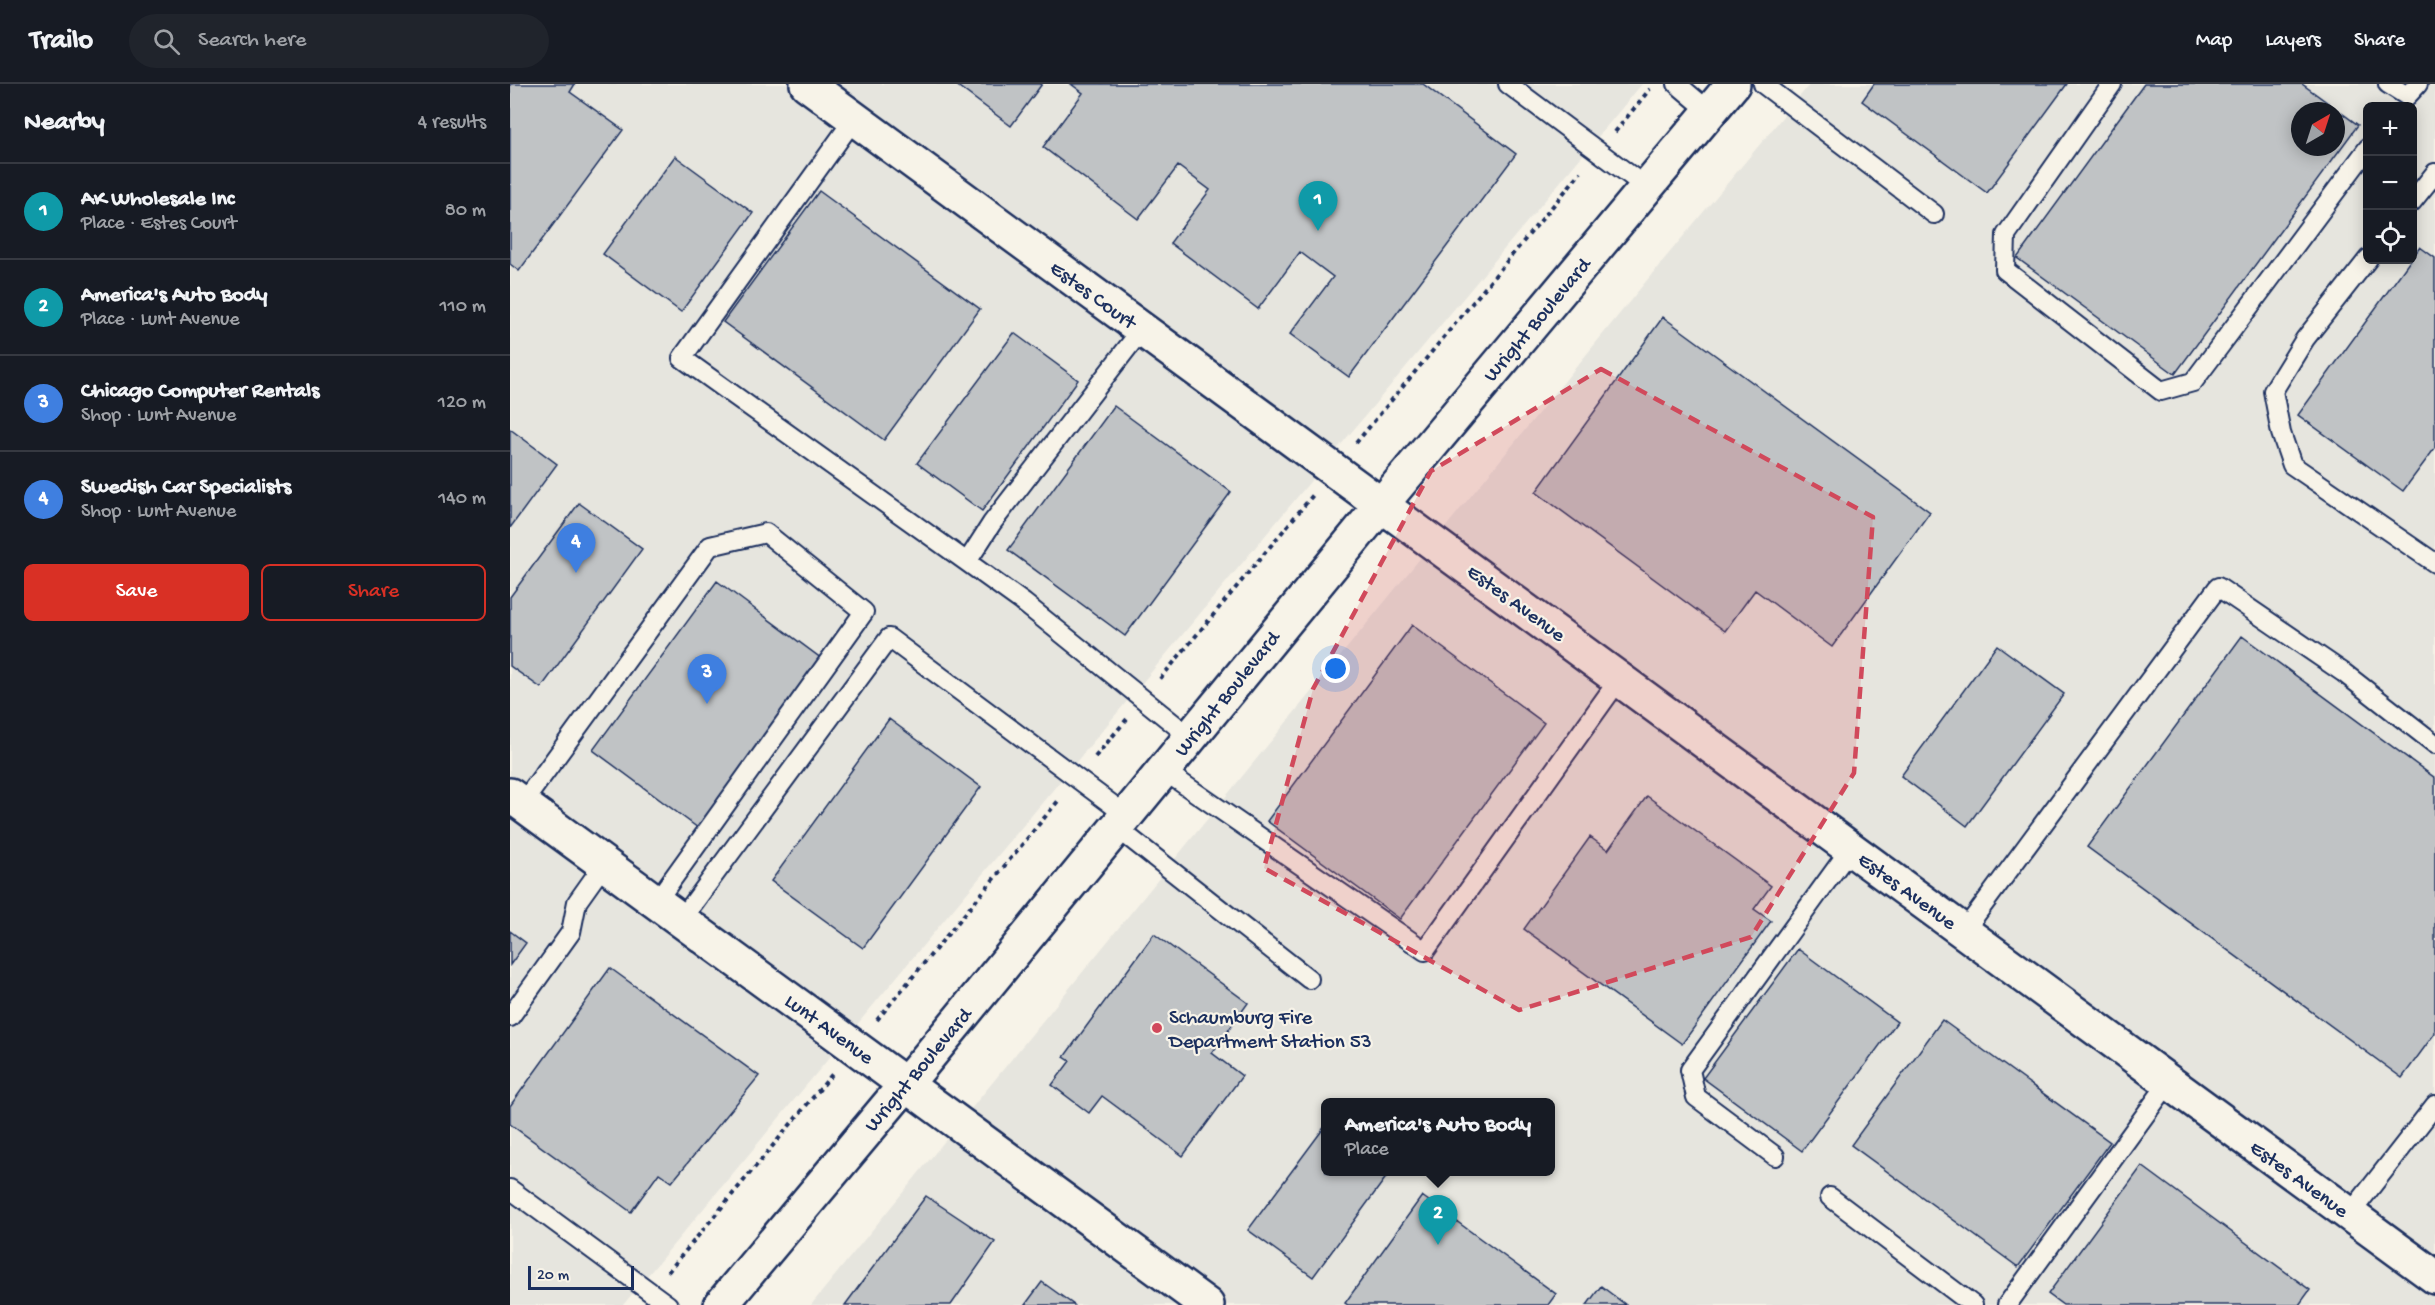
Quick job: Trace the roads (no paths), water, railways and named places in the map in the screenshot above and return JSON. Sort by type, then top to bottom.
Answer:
[{"type":"street","name":"Wright Boulevard","points":[[721,1305],[1382,504],[1733,84]]},
{"type":"street","name":"Estes Court","points":[[822,88],[854,119],[1382,504]]},
{"type":"street","name":"Estes Avenue","points":[[1382,504],[2435,1277]]},
{"type":"street","name":"Lunt Avenue","points":[[516,800],[1207,1305]]},
{"type":"lane","points":[[1508,84],[1647,187]]},
{"type":"lane","points":[[1677,84],[1710,112]]},
{"type":"lane","points":[[1763,84],[1934,214]]},
{"type":"lane","points":[[2112,84],[2006,235],[2005,270],[2161,391],[2193,382],[2363,153]]},
{"type":"lane","points":[[2388,84],[2408,95]]},
{"type":"lane","points":[[854,119],[682,358],[1024,603],[1190,737]]},
{"type":"lane","points":[[2417,196],[2435,173]]},
{"type":"lane","points":[[2363,264],[2304,339],[2273,391],[2281,433],[2292,465],[2435,563]]},
{"type":"lane","points":[[967,562],[992,523],[1142,328]]},
{"type":"lane","points":[[516,800],[710,546],[766,533],[864,612],[668,911]]},
{"type":"lane","points":[[1964,931],[2218,587],[2344,673],[2435,744]]},
{"type":"lane","points":[[668,911],[889,638],[1121,821],[1309,979]]},
{"type":"lane","points":[[1164,770],[1425,951],[1620,678]]},
{"type":"lane","points":[[1774,1156],[1695,1097],[1690,1070],[1851,848]]},
{"type":"lane","points":[[510,1017],[571,932],[577,902],[604,864]]},
{"type":"lane","points":[[2007,1305],[2169,1082]]},
{"type":"lane","points":[[2350,1214],[2435,1106]]},
{"type":"lane","points":[[510,1189],[668,1305]]},
{"type":"lane","points":[[1830,1197],[1973,1305]]},
{"type":"place","name":"AK Wholesale Inc","points":[[1318,231]]},
{"type":"place","name":"Swedish Car Specialists","points":[[576,573]]},
{"type":"place","name":"Chicago Computer Rentals","points":[[707,704]]},
{"type":"place","name":"Schaumburg Fire Department Station 53","points":[[1157,1028]]},
{"type":"place","name":"America's Auto Body","points":[[1438,1245]]}]
